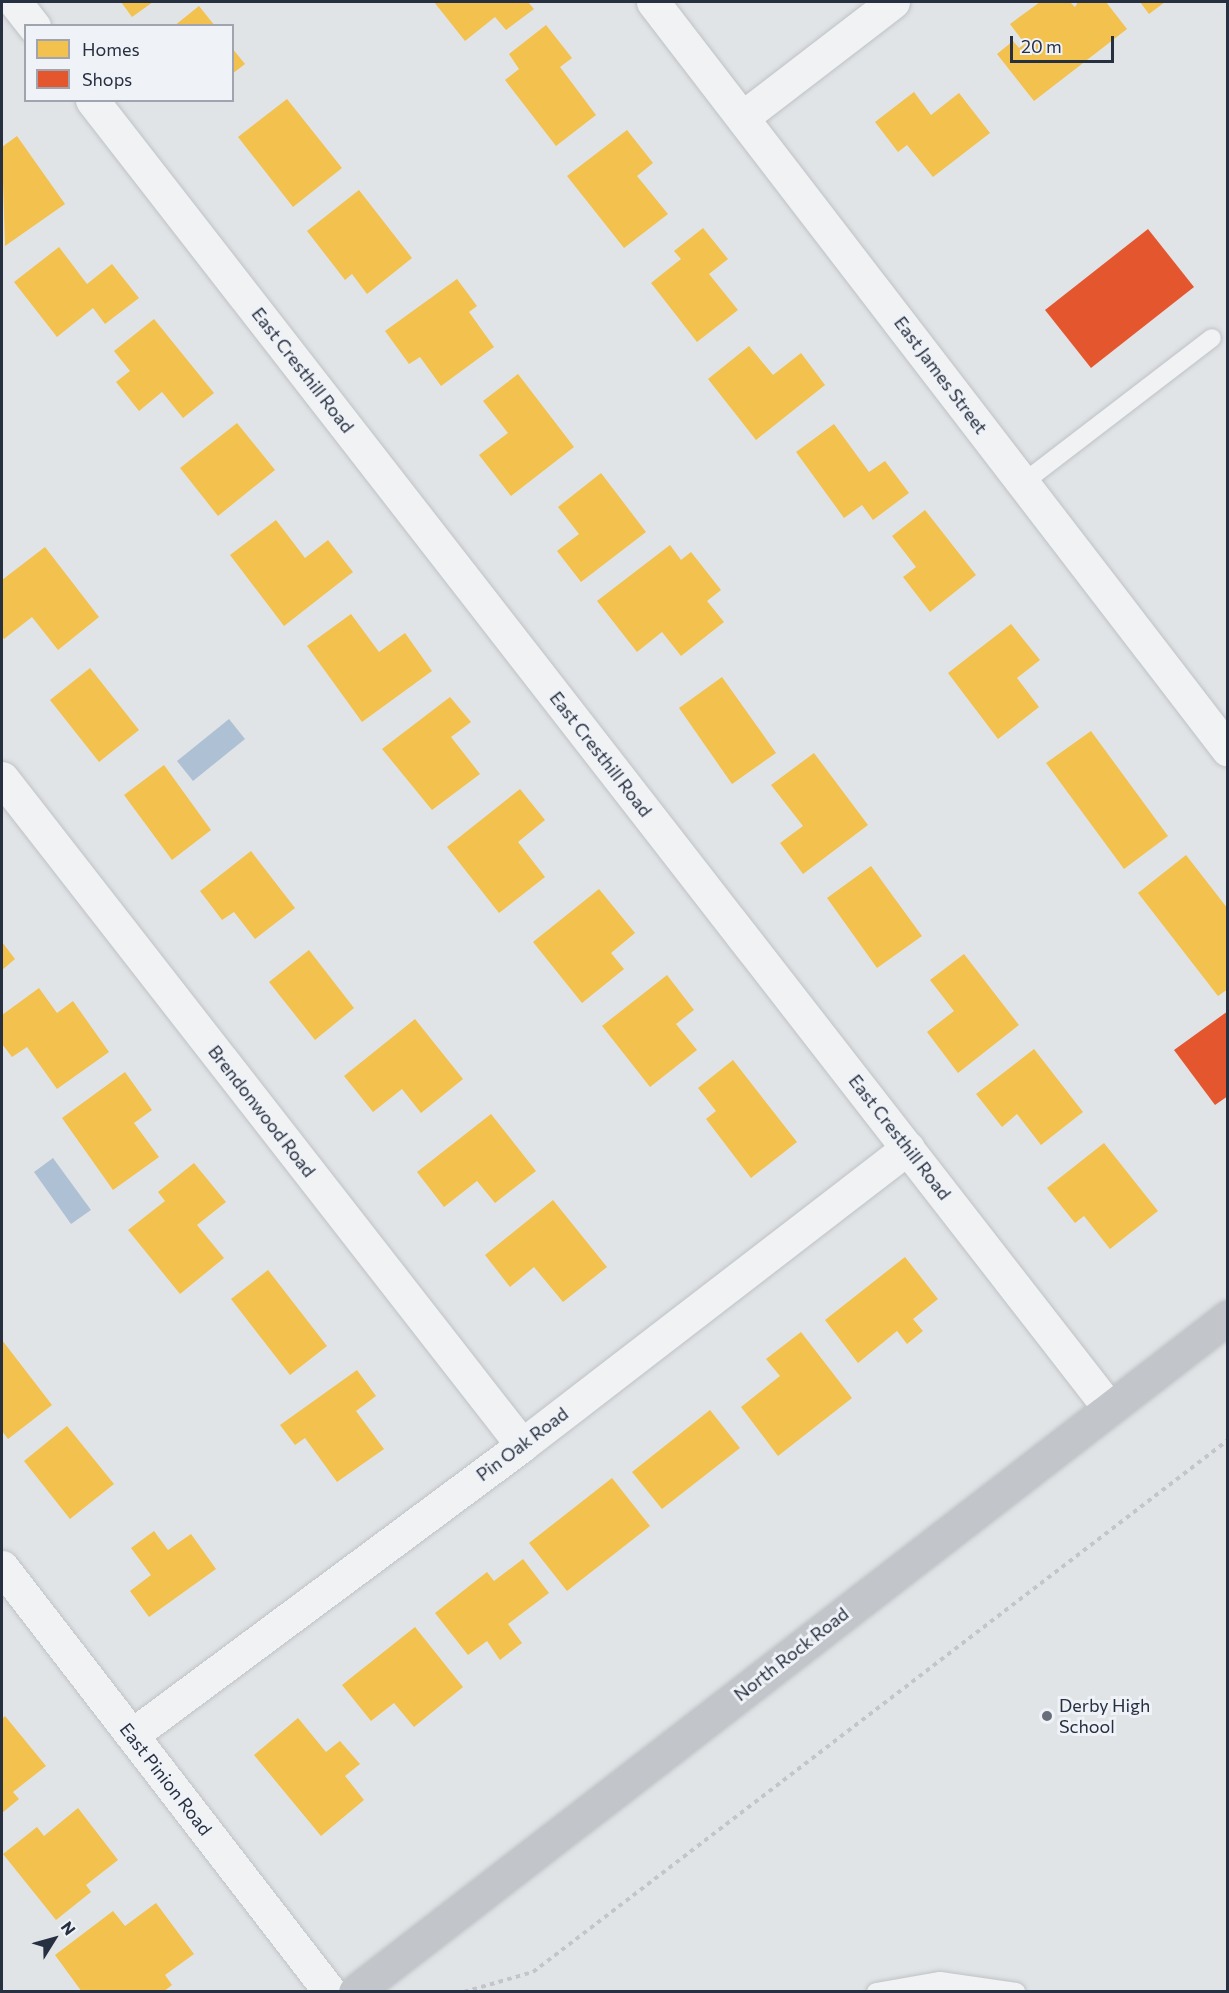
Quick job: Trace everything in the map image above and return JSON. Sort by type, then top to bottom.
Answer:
[{"type":"main road","name":"North Rock Road","points":[[355,1992],[1227,1317]]},
{"type":"street","points":[[15,2],[32,24]]},
{"type":"street","name":"East James Street","points":[[653,2],[1227,748]]},
{"type":"street","points":[[743,117],[893,2]]},
{"type":"street","name":"East Cresthill Road","points":[[94,102],[1109,1408]]},
{"type":"street","name":"Brendonwood Road","points":[[2,778],[522,1445]]},
{"type":"street","name":"Pin Oak Road","points":[[132,1735],[522,1445],[908,1148]]},
{"type":"street","name":"East Pinion Road","points":[[2,1567],[330,1992]]},
{"type":"lane","points":[[1023,483],[1212,338]]},
{"type":"lane","points":[[876,1992],[940,1981],[1016,1992]]},
{"type":"path","points":[[464,1992],[533,1972],[1227,1440]]},
{"type":"water","points":[[229,719],[245,739],[193,781],[177,761]]},
{"type":"water","points":[[53,1158],[91,1210],[71,1224],[34,1172]]},
{"type":"building: Homes","points":[[121,2],[153,2],[132,17]]},
{"type":"building: Homes","points":[[434,2],[528,2],[534,9],[506,30],[495,17],[465,41]]},
{"type":"building: Homes","points":[[1040,2],[1070,2],[1075,7],[1078,2],[1106,2],[1127,29],[1034,101],[997,54],[1013,41],[1019,48],[1025,44],[1010,24]]},
{"type":"building: Homes","points":[[1140,2],[1165,2],[1149,14]]},
{"type":"building: Homes","points":[[199,6],[213,24],[176,24]]},
{"type":"building: Homes","points":[[546,25],[572,58],[560,67],[596,115],[556,146],[505,80],[519,69],[509,54]]},
{"type":"building: Homes","points":[[234,50],[245,64],[234,72]]},
{"type":"building: Homes","points":[[914,92],[931,115],[959,93],[990,133],[933,177],[907,145],[898,152],[875,122]]},
{"type":"building: Homes","points":[[287,99],[342,168],[293,207],[238,137]]},
{"type":"building: Homes","points":[[627,130],[653,163],[637,176],[668,214],[624,248],[567,176]]},
{"type":"building: Homes","points":[[17,136],[65,204],[5,246],[2,147]]},
{"type":"building: Homes","points":[[359,190],[412,258],[367,294],[352,274],[345,280],[307,231]]},
{"type":"building: Homes","points":[[703,228],[728,259],[709,274],[738,310],[697,342],[651,283],[681,259],[674,251]]},
{"type":"building: Homes","points":[[59,247],[87,284],[112,264],[139,298],[105,324],[93,308],[57,337],[14,282]]},
{"type":"building: Homes","points":[[457,279],[477,306],[469,312],[494,347],[441,386],[420,357],[409,364],[385,331]]},
{"type":"building: Homes","points":[[154,319],[214,393],[183,418],[162,392],[139,411],[116,382],[130,371],[114,351]]},
{"type":"building: Homes","points":[[749,346],[773,375],[801,353],[825,385],[756,440],[708,379]]},
{"type":"building: Homes","points":[[518,374],[574,447],[511,496],[479,455],[508,433],[483,401]]},
{"type":"building: Homes","points":[[237,423],[275,470],[218,516],[180,468]]},
{"type":"building: Homes","points":[[834,424],[869,472],[885,461],[909,493],[873,520],[862,505],[844,518],[796,452]]},
{"type":"building: Homes","points":[[601,473],[646,532],[581,582],[557,551],[579,534],[558,507]]},
{"type":"building: Homes","points":[[925,510],[976,575],[930,612],[903,577],[916,567],[892,536]]},
{"type":"building: Homes","points":[[276,520],[305,558],[328,540],[353,572],[284,626],[230,555]]},
{"type":"building: Homes","points":[[670,545],[681,560],[691,552],[721,590],[707,601],[724,622],[681,656],[662,632],[637,652],[597,601]]},
{"type":"building: Homes","points":[[45,547],[99,617],[58,650],[32,617],[4,639],[2,636],[2,580]]},
{"type":"building: Homes","points":[[351,614],[379,652],[405,633],[432,671],[362,722],[307,646]]},
{"type":"building: Homes","points":[[1011,624],[1040,660],[1017,678],[1039,707],[998,739],[948,673]]},
{"type":"building: Homes","points":[[90,668],[139,730],[99,762],[50,700]]},
{"type":"building: Homes","points":[[722,677],[776,753],[732,784],[679,708]]},
{"type":"building: Homes","points":[[450,697],[471,722],[451,737],[480,774],[432,810],[382,749]]},
{"type":"building: Homes","points":[[1091,731],[1168,836],[1124,869],[1046,763]]},
{"type":"building: Homes","points":[[814,753],[868,825],[803,874],[780,843],[803,826],[771,785]]},
{"type":"building: Homes","points":[[164,765],[211,830],[172,860],[124,795]]},
{"type":"building: Homes","points":[[520,789],[545,820],[518,842],[545,877],[499,913],[447,847]]},
{"type":"building: Homes","points":[[251,851],[295,908],[255,939],[234,912],[222,920],[200,891]]},
{"type":"building: Homes","points":[[1186,855],[1228,909],[1228,989],[1218,996],[1138,893]]},
{"type":"building: Homes","points":[[871,866],[922,936],[877,968],[827,898]]},
{"type":"building: Homes","points":[[599,889],[635,933],[611,953],[624,969],[582,1003],[533,942]]},
{"type":"building: Homes","points":[[2,942],[15,959],[2,970]]},
{"type":"building: Homes","points":[[309,950],[354,1008],[315,1040],[269,982]]},
{"type":"building: Homes","points":[[964,954],[1019,1025],[958,1073],[927,1032],[954,1011],[930,980]]},
{"type":"building: Homes","points":[[667,975],[694,1010],[676,1024],[697,1050],[650,1087],[602,1026]]},
{"type":"building: Homes","points":[[39,988],[57,1013],[73,1001],[109,1052],[57,1089],[27,1047],[12,1057],[2,1044],[2,1015]]},
{"type":"building: Homes","points":[[415,1019],[463,1079],[421,1113],[402,1089],[373,1112],[344,1076]]},
{"type":"building: Homes","points":[[1034,1049],[1083,1112],[1041,1145],[1017,1114],[1002,1127],[976,1094]]},
{"type":"building: Homes","points":[[733,1060],[797,1142],[751,1178],[706,1119],[716,1111],[698,1088]]},
{"type":"building: Homes","points":[[125,1072],[152,1110],[134,1123],[159,1157],[113,1190],[62,1118]]},
{"type":"building: Homes","points":[[491,1114],[536,1171],[495,1203],[477,1181],[444,1207],[417,1172]]},
{"type":"building: Homes","points":[[1104,1143],[1158,1211],[1110,1249],[1084,1216],[1075,1223],[1047,1188]]},
{"type":"building: Homes","points":[[194,1163],[226,1202],[197,1225],[224,1258],[180,1294],[128,1230],[165,1201],[158,1192]]},
{"type":"building: Homes","points":[[553,1200],[607,1267],[563,1302],[534,1267],[510,1287],[485,1255]]},
{"type":"building: Homes","points":[[905,1257],[938,1299],[913,1319],[923,1331],[907,1344],[897,1331],[858,1363],[825,1320]]},
{"type":"building: Homes","points":[[268,1270],[327,1346],[290,1375],[231,1299]]},
{"type":"building: Homes","points":[[801,1332],[852,1398],[778,1456],[741,1407],[780,1376],[766,1359]]},
{"type":"building: Homes","points":[[2,1340],[52,1405],[8,1439],[2,1431]]},
{"type":"building: Homes","points":[[357,1370],[376,1396],[356,1411],[384,1449],[337,1482],[305,1438],[295,1445],[280,1425]]},
{"type":"building: Homes","points":[[710,1410],[740,1448],[662,1509],[632,1472]]},
{"type":"building: Homes","points":[[67,1426],[114,1484],[70,1519],[24,1461]]},
{"type":"building: Homes","points":[[612,1478],[650,1526],[567,1591],[529,1543]]},
{"type":"building: Homes","points":[[154,1531],[168,1550],[191,1534],[216,1569],[149,1617],[130,1591],[151,1575],[131,1548]]},
{"type":"building: Homes","points":[[523,1559],[549,1593],[508,1624],[522,1643],[500,1660],[487,1641],[468,1655],[435,1613],[487,1572],[494,1581]]},
{"type":"building: Homes","points":[[415,1627],[463,1687],[414,1727],[394,1703],[371,1721],[342,1685]]},
{"type":"building: Homes","points":[[5,1716],[46,1766],[13,1792],[19,1799],[2,1813],[2,1719]]},
{"type":"building: Homes","points":[[298,1718],[326,1752],[340,1741],[360,1764],[345,1776],[364,1800],[321,1836],[254,1755]]},
{"type":"building: Homes","points":[[78,1808],[118,1860],[86,1885],[91,1892],[56,1920],[3,1854],[37,1827],[44,1836]]},
{"type":"building: Homes","points":[[156,1903],[194,1954],[165,1975],[172,1985],[163,1992],[82,1992],[55,1955],[113,1911],[125,1926]]},
{"type":"building: Shops","points":[[1148,229],[1194,287],[1091,368],[1045,310]]},
{"type":"building: Shops","points":[[1228,1011],[1228,1096],[1215,1105],[1174,1050]]},
{"type":"place","name":"Derby High School","points":[[1047,1716]]}]
